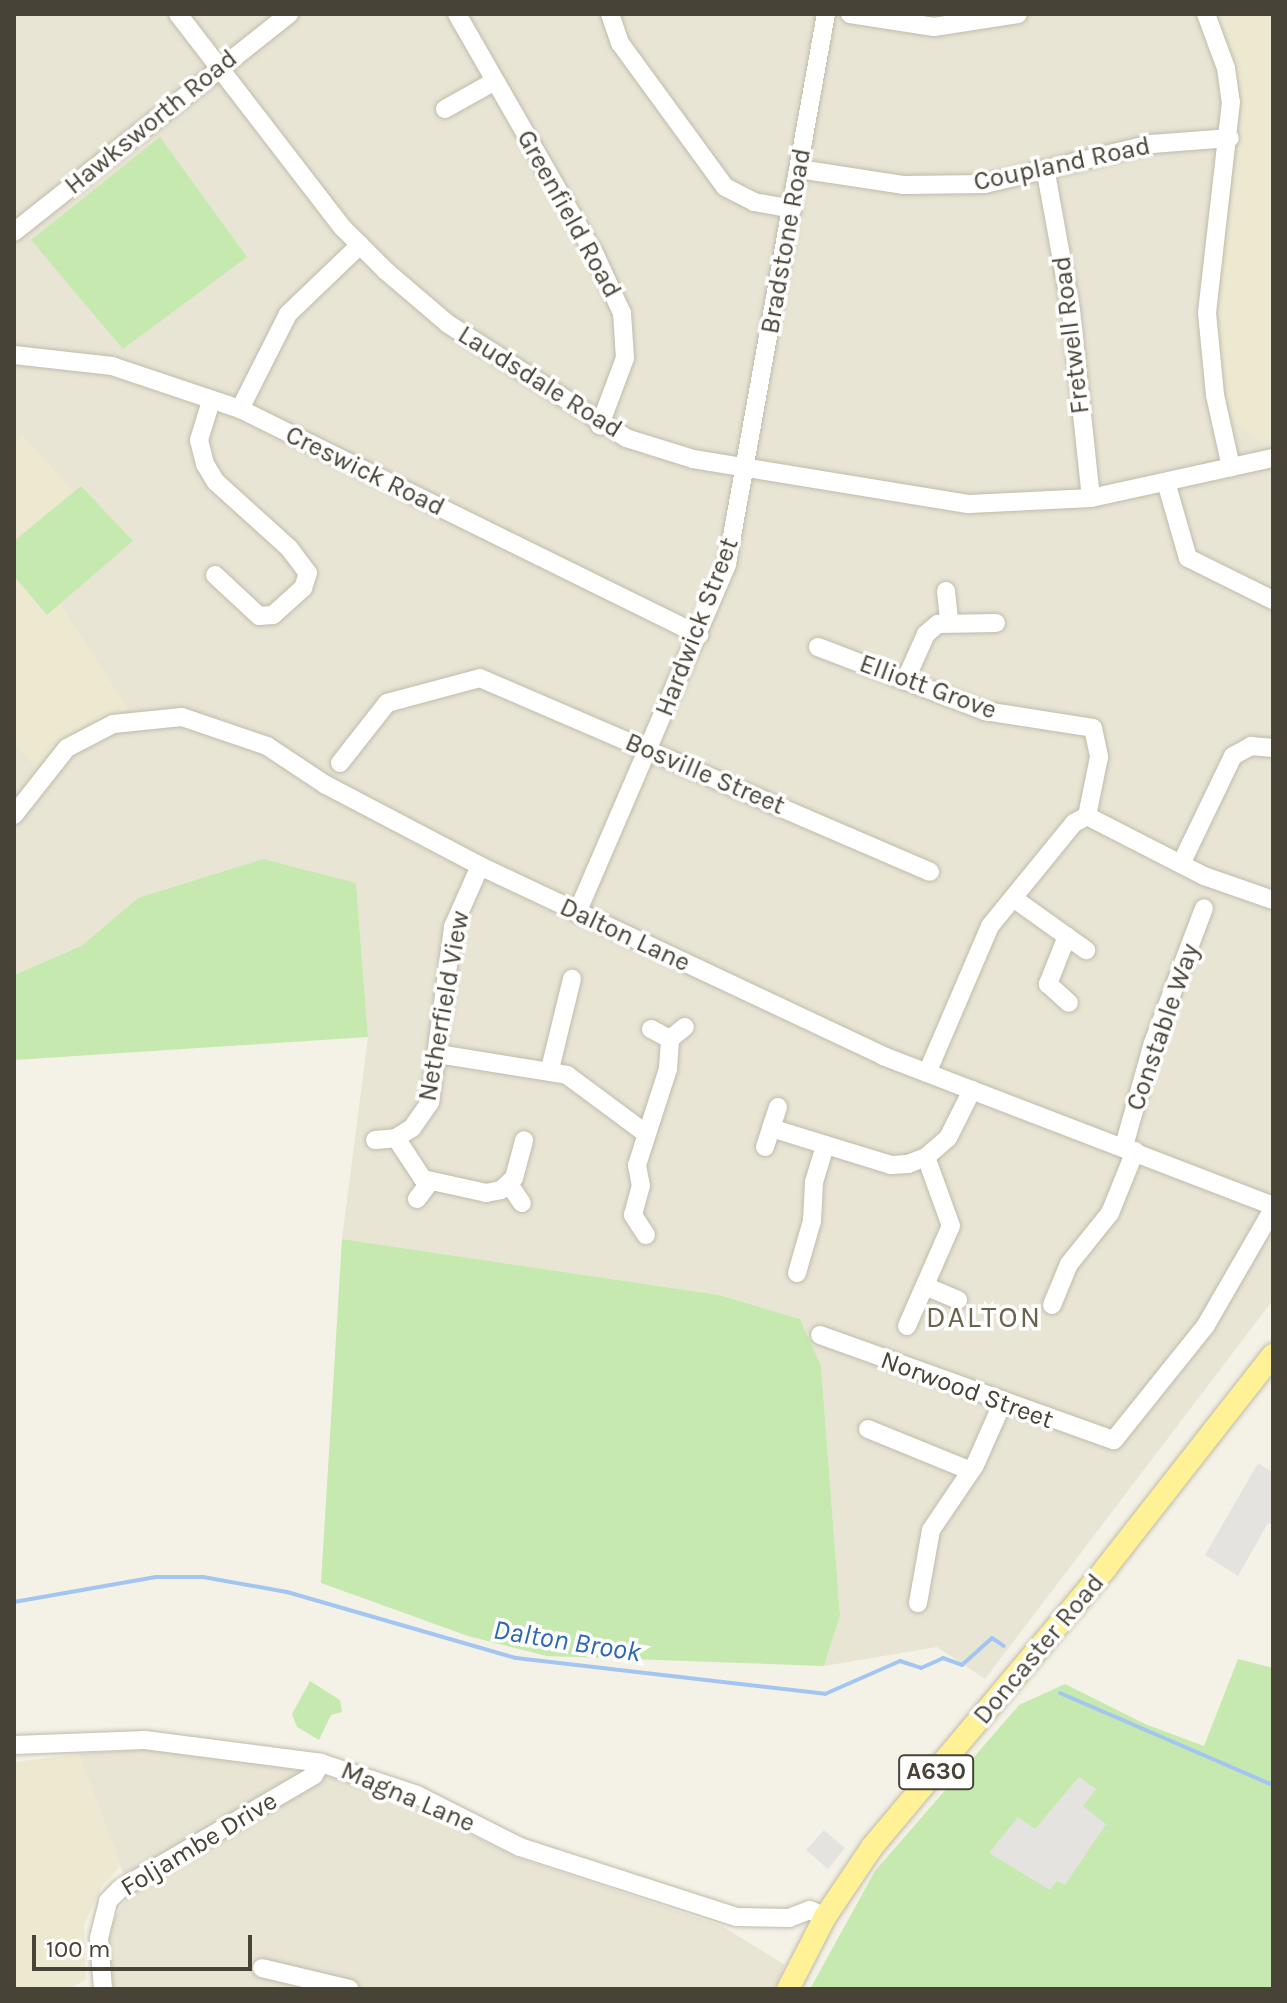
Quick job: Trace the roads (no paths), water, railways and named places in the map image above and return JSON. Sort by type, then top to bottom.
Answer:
[{"type":"main road","name":"Doncaster Road","points":[[788,1989],[820,1927],[872,1847],[1105,1569],[1273,1355]]},
{"type":"street","name":"Laudsdale Road","points":[[178,14],[360,245],[448,324],[600,425],[662,451],[942,502],[1024,504],[1091,498],[1273,458]]},
{"type":"street","name":"Hawksworth Road","points":[[14,232],[218,67],[289,14]]},
{"type":"street","name":"Greenfield Road","points":[[457,14],[596,257],[622,313],[625,358],[600,425]]},
{"type":"street","points":[[610,14],[620,43],[710,171],[741,197],[792,209]]},
{"type":"street","name":"Bradstone Road","points":[[746,468],[826,14]]},
{"type":"street","points":[[850,14],[934,27],[1018,14]]},
{"type":"street","points":[[1206,14],[1226,68],[1230,138],[1208,279],[1207,313],[1215,395],[1231,467]]},
{"type":"street","points":[[445,109],[495,81]]},
{"type":"street","name":"Coupland Road","points":[[799,169],[903,185],[985,184],[1046,173],[1152,144],[1230,138]]},
{"type":"street","name":"Fretwell Road","points":[[1046,173],[1071,311],[1091,498]]},
{"type":"street","points":[[240,409],[288,314],[360,245]]},
{"type":"street","name":"Creswick Road","points":[[14,355],[112,366],[240,409],[699,635]]},
{"type":"street","points":[[211,401],[199,440],[205,464],[216,482],[289,548],[308,573],[303,588],[273,615],[259,616],[215,575]]},
{"type":"street","name":"Hardwick Street","points":[[577,913],[727,564],[746,468]]},
{"type":"street","points":[[1166,482],[1188,558],[1273,600]]},
{"type":"street","points":[[946,591],[949,620]]},
{"type":"street","points":[[905,681],[926,634],[949,620],[996,623]]},
{"type":"street","name":"Elliott Grove","points":[[818,647],[985,711],[1093,728],[1099,757],[1087,816]]},
{"type":"street","name":"Bosville Street","points":[[363,763],[343,758],[387,703],[480,678],[649,748],[930,872]]},
{"type":"street","name":"Dalton Lane","points":[[14,815],[67,748],[113,724],[182,717],[267,746],[326,785],[480,866],[927,1073],[1273,1207]]},
{"type":"street","points":[[1181,864],[1233,756],[1251,746],[1273,748]]},
{"type":"street","points":[[927,1073],[990,926],[1074,823],[1087,816],[1181,864],[1273,900]]},
{"type":"street","name":"Netherfield View","points":[[396,1138],[423,1117],[438,1054],[453,927],[480,866]]},
{"type":"street","points":[[1013,898],[1086,950]]},
{"type":"street","name":"Constable Way","points":[[1052,1305],[1069,1264],[1110,1213],[1129,1149],[1153,1043],[1204,908]]},
{"type":"street","points":[[1067,936],[1048,984],[1069,1003]]},
{"type":"street","points":[[550,1069],[572,979]]},
{"type":"street","points":[[646,1235],[632,1208],[641,1186],[637,1165],[677,1033],[651,1029]]},
{"type":"street","points":[[438,1054],[550,1069],[567,1075],[645,1133]]},
{"type":"street","points":[[771,1128],[891,1165],[926,1157],[948,1138],[972,1090]]},
{"type":"street","points":[[765,1147],[778,1107]]},
{"type":"street","points":[[375,1140],[396,1138],[420,1176],[430,1182],[486,1193],[509,1184],[524,1140]]},
{"type":"street","points":[[797,1273],[825,1146]]},
{"type":"street","points":[[907,1326],[951,1220],[926,1157]]},
{"type":"street","points":[[417,1199],[430,1182]]},
{"type":"street","points":[[509,1184],[522,1203]]},
{"type":"street","name":"Norwood Street","points":[[820,1335],[1002,1404],[1114,1440],[1206,1325],[1273,1207]]},
{"type":"street","points":[[925,1286],[958,1300]]},
{"type":"street","points":[[913,1594],[931,1530],[971,1471],[1002,1404]]},
{"type":"street","points":[[868,1429],[971,1471]]},
{"type":"street","name":"Magna Lane","points":[[14,1745],[145,1740],[321,1763],[417,1795],[520,1847],[564,1862],[737,1917],[789,1918],[810,1910],[820,1927]]},
{"type":"street","name":"Foljambe Drive","points":[[102,1989],[101,1928],[108,1901],[120,1889],[314,1775],[321,1763]]},
{"type":"street","points":[[262,1968],[350,1989]]},
{"type":"waterway","name":"Dalton Brook","points":[[14,1602],[156,1577],[203,1577],[287,1592],[516,1658],[825,1694],[900,1661],[921,1668],[943,1658],[962,1665],[992,1638],[1004,1646]]},
{"type":"waterway","name":"Dalton Brook","points":[[1060,1693],[1273,1785]]},
{"type":"district","name":"DALTON","points":[[984,1317]]}]
